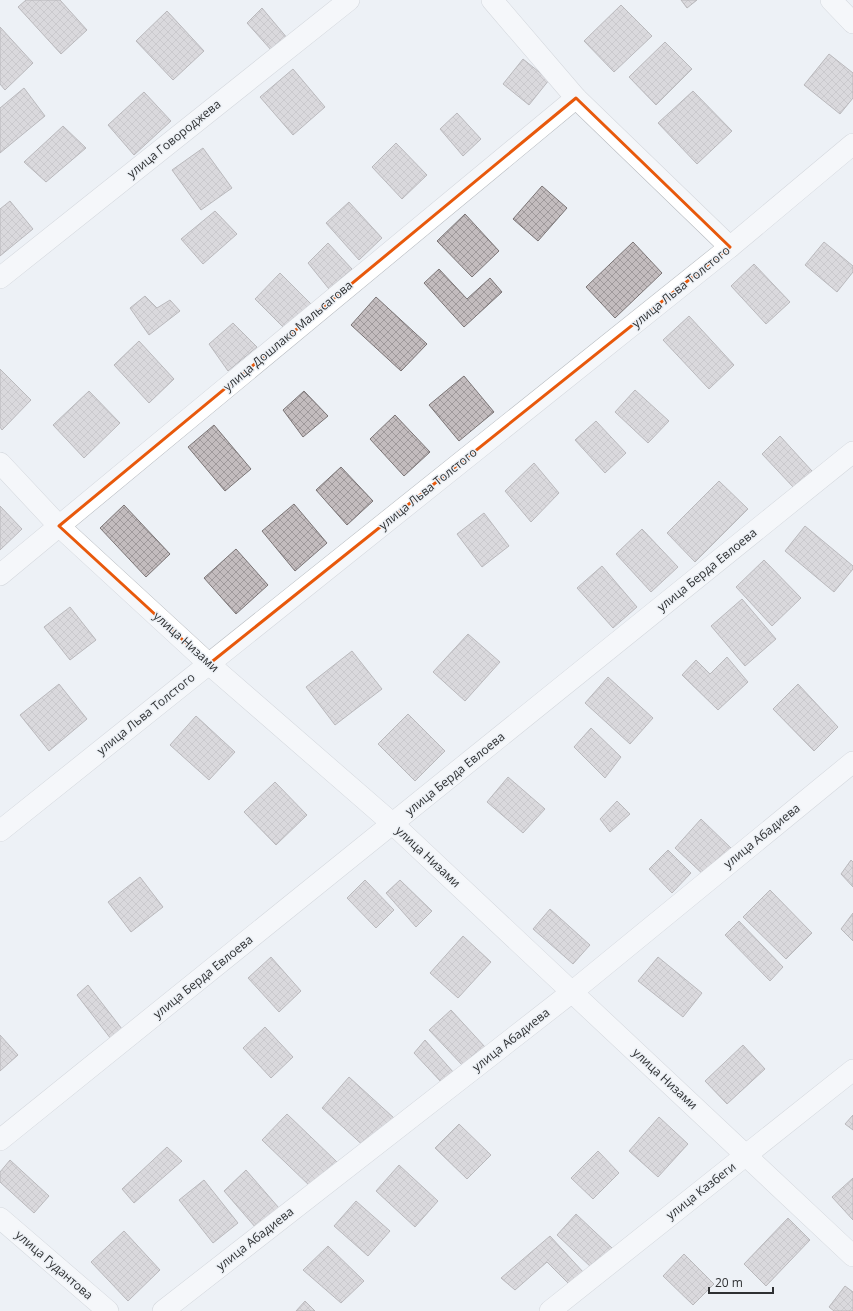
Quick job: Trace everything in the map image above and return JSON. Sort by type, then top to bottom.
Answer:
[{"type":"street","name":"улица Говороджева","points":[[0,278],[349,0]]},
{"type":"street","points":[[492,0],[576,98],[730,247]]},
{"type":"street","points":[[831,0],[853,23]]},
{"type":"street","name":"улица Дошлако Мальсагова","points":[[0,575],[576,98]]},
{"type":"street","name":"улица Льва Толстого","points":[[0,831],[730,247],[853,144]]},
{"type":"street","name":"улица Берда Евлоева","points":[[0,1140],[853,452]]},
{"type":"street","name":"улица Низами","points":[[0,463],[59,526],[209,664],[393,824],[853,1256]]},
{"type":"street","name":"улица Абадиева","points":[[163,1311],[572,992],[853,762]]},
{"type":"street","name":"улица Казбеги","points":[[550,1311],[853,1070]]},
{"type":"street","name":"улица Гудантова","points":[[0,1218],[108,1311]]},
{"type":"highlighted area","points":[[576,98],[730,247],[209,664],[59,526]]},
{"type":"building","points":[[26,0],[60,0],[87,30],[61,54],[18,7]]},
{"type":"building","points":[[681,0],[697,0],[687,8]]},
{"type":"building","points":[[621,5],[652,36],[614,72],[584,41]]},
{"type":"building","points":[[262,8],[288,39],[272,51],[247,23]]},
{"type":"building","points":[[167,11],[204,51],[173,80],[136,41]]},
{"type":"building","points":[[0,27],[33,63],[5,90],[0,84]]},
{"type":"building","points":[[665,42],[692,69],[656,105],[629,77]]},
{"type":"building","points":[[829,54],[853,73],[853,98],[840,114],[804,85]]},
{"type":"building","points":[[523,59],[549,80],[529,105],[503,84]]},
{"type":"building","points":[[293,69],[325,107],[293,135],[260,97]]},
{"type":"building","points":[[24,88],[45,116],[0,153],[0,108]]},
{"type":"building","points":[[693,91],[732,131],[697,164],[658,123]]},
{"type":"building","points":[[144,92],[171,121],[134,155],[108,125]]},
{"type":"building","points":[[457,113],[481,139],[463,156],[440,129]]},
{"type":"building","points":[[63,126],[86,148],[46,182],[24,162]]},
{"type":"building","points":[[396,143],[427,175],[402,199],[372,167]]},
{"type":"building","points":[[203,148],[232,188],[201,210],[172,170]]},
{"type":"building","points":[[542,186],[567,208],[538,241],[513,219]]},
{"type":"building","points":[[10,201],[33,229],[0,256],[0,209]]},
{"type":"building","points":[[349,202],[382,238],[359,260],[326,223]]},
{"type":"building","points":[[215,211],[237,234],[203,264],[181,239]]},
{"type":"building","points":[[465,214],[499,251],[472,277],[437,241]]},
{"type":"building","points":[[633,242],[662,273],[615,318],[586,287]]},
{"type":"building","points":[[824,242],[853,266],[853,272],[837,292],[805,265]]},
{"type":"building","points":[[328,243],[352,269],[329,289],[308,263]]},
{"type":"building","points":[[754,264],[790,302],[766,324],[731,286]]},
{"type":"building","points":[[439,269],[467,299],[490,278],[502,292],[464,327],[424,283]]},
{"type":"building","points":[[280,273],[311,304],[286,330],[255,299]]},
{"type":"building","points":[[145,296],[157,308],[170,300],[180,311],[149,335],[130,308]]},
{"type":"building","points":[[376,297],[427,344],[401,371],[351,325]]},
{"type":"building","points":[[689,316],[734,365],[709,389],[663,340]]},
{"type":"building","points":[[233,323],[257,347],[228,371],[209,344]]},
{"type":"building","points":[[139,341],[174,379],[149,403],[114,365]]},
{"type":"building","points":[[0,369],[31,400],[2,430],[0,427]]},
{"type":"building","points":[[464,376],[494,412],[459,441],[429,405]]},
{"type":"building","points":[[635,390],[669,421],[648,443],[615,412]]},
{"type":"building","points":[[89,391],[120,423],[84,458],[53,425]]},
{"type":"building","points":[[304,391],[328,416],[303,437],[283,410]]},
{"type":"building","points":[[395,415],[430,452],[404,476],[370,439]]},
{"type":"building","points":[[596,421],[626,453],[605,473],[575,440]]},
{"type":"building","points":[[214,425],[251,469],[225,491],[188,447]]},
{"type":"building","points":[[780,436],[812,471],[794,488],[762,454]]},
{"type":"building","points":[[534,463],[559,493],[531,522],[505,491]]},
{"type":"building","points":[[341,467],[373,501],[347,525],[316,490]]},
{"type":"building","points":[[719,481],[748,509],[695,562],[667,533]]},
{"type":"building","points":[[294,504],[327,543],[295,571],[262,531]]},
{"type":"building","points":[[124,505],[170,554],[146,577],[100,528]]},
{"type":"building","points":[[0,506],[22,529],[0,550]]},
{"type":"building","points":[[484,513],[509,546],[482,567],[457,534]]},
{"type":"building","points":[[805,526],[853,566],[853,569],[834,592],[785,551]]},
{"type":"building","points":[[642,529],[678,567],[651,592],[616,554]]},
{"type":"building","points":[[236,549],[268,585],[236,614],[204,578]]},
{"type":"building","points":[[764,560],[801,598],[772,626],[736,587]]},
{"type":"building","points":[[602,566],[637,607],[613,628],[577,588]]},
{"type":"building","points":[[742,599],[776,639],[745,666],[711,626]]},
{"type":"building","points":[[70,607],[96,640],[70,660],[44,627]]},
{"type":"building","points":[[468,634],[500,662],[465,701],[433,672]]},
{"type":"building","points":[[352,651],[382,689],[335,725],[306,687]]},
{"type":"building","points":[[727,657],[748,682],[718,710],[682,675],[696,660],[710,674]]},
{"type":"building","points":[[608,677],[653,718],[630,744],[585,703]]},
{"type":"building","points":[[59,684],[87,719],[49,751],[20,715]]},
{"type":"building","points":[[798,684],[838,727],[814,751],[773,709]]},
{"type":"building","points":[[408,714],[445,751],[415,781],[378,744]]},
{"type":"building","points":[[196,716],[235,752],[209,780],[170,745]]},
{"type":"building","points":[[591,728],[621,757],[605,778],[574,747]]},
{"type":"building","points":[[508,777],[545,809],[523,833],[487,802]]},
{"type":"building","points":[[275,782],[307,815],[276,845],[244,812]]},
{"type":"building","points":[[617,801],[630,814],[610,832],[600,819]]},
{"type":"building","points":[[701,819],[733,850],[707,878],[675,848]]},
{"type":"building","points":[[668,850],[691,873],[672,893],[649,869]]},
{"type":"building","points":[[851,860],[853,862],[853,887],[841,874]]},
{"type":"building","points":[[140,877],[163,907],[131,932],[108,902]]},
{"type":"building","points":[[365,880],[394,910],[376,928],[347,898]]},
{"type":"building","points":[[400,880],[432,911],[416,927],[386,893]]},
{"type":"building","points":[[770,890],[812,933],[786,959],[743,917]]},
{"type":"building","points":[[550,909],[590,945],[573,964],[533,929]]},
{"type":"building","points":[[853,913],[853,941],[841,929]]},
{"type":"building","points":[[739,921],[783,967],[770,981],[725,935]]},
{"type":"building","points":[[463,936],[491,962],[458,998],[430,973]]},
{"type":"building","points":[[271,957],[301,991],[279,1012],[248,978]]},
{"type":"building","points":[[658,957],[702,993],[683,1017],[638,981]]},
{"type":"building","points":[[88,985],[122,1029],[111,1039],[77,995]]},
{"type":"building","points":[[451,1010],[485,1047],[464,1067],[429,1030]]},
{"type":"building","points":[[265,1027],[293,1057],[271,1078],[243,1048]]},
{"type":"building","points":[[0,1035],[18,1055],[0,1071]]},
{"type":"building","points":[[425,1040],[454,1073],[443,1084],[414,1053]]},
{"type":"building","points":[[743,1045],[765,1069],[727,1104],[705,1081]]},
{"type":"building","points":[[349,1077],[394,1118],[367,1149],[322,1108]]},
{"type":"building","points":[[287,1114],[337,1162],[312,1188],[262,1140]]},
{"type":"building","points":[[853,1115],[853,1130],[845,1124]]},
{"type":"building","points":[[659,1117],[688,1144],[658,1177],[629,1151]]},
{"type":"building","points":[[459,1124],[491,1155],[467,1179],[435,1148]]},
{"type":"building","points":[[167,1147],[182,1161],[134,1203],[122,1189]]},
{"type":"building","points":[[598,1151],[619,1173],[593,1199],[571,1178]]},
{"type":"building","points":[[10,1160],[49,1196],[34,1213],[0,1182],[0,1172]]},
{"type":"building","points":[[399,1165],[438,1201],[415,1227],[376,1191]]},
{"type":"building","points":[[246,1170],[279,1208],[256,1228],[224,1191]]},
{"type":"building","points":[[853,1178],[853,1220],[832,1197]]},
{"type":"building","points":[[204,1180],[238,1223],[213,1243],[179,1200]]},
{"type":"building","points":[[356,1201],[390,1231],[368,1256],[334,1226]]},
{"type":"building","points":[[576,1214],[612,1248],[592,1268],[557,1235]]},
{"type":"building","points":[[788,1218],[810,1240],[766,1286],[744,1264]]},
{"type":"building","points":[[124,1231],[160,1270],[128,1301],[91,1262]]},
{"type":"building","points":[[550,1236],[584,1273],[570,1285],[547,1262],[515,1290],[501,1278]]},
{"type":"building","points":[[328,1246],[364,1281],[341,1303],[303,1270]]},
{"type":"building","points":[[684,1254],[714,1284],[693,1305],[663,1276]]},
{"type":"building","points":[[845,1286],[853,1292],[853,1311],[834,1311],[829,1307]]},
{"type":"building","points":[[305,1301],[315,1311],[296,1311]]}]
